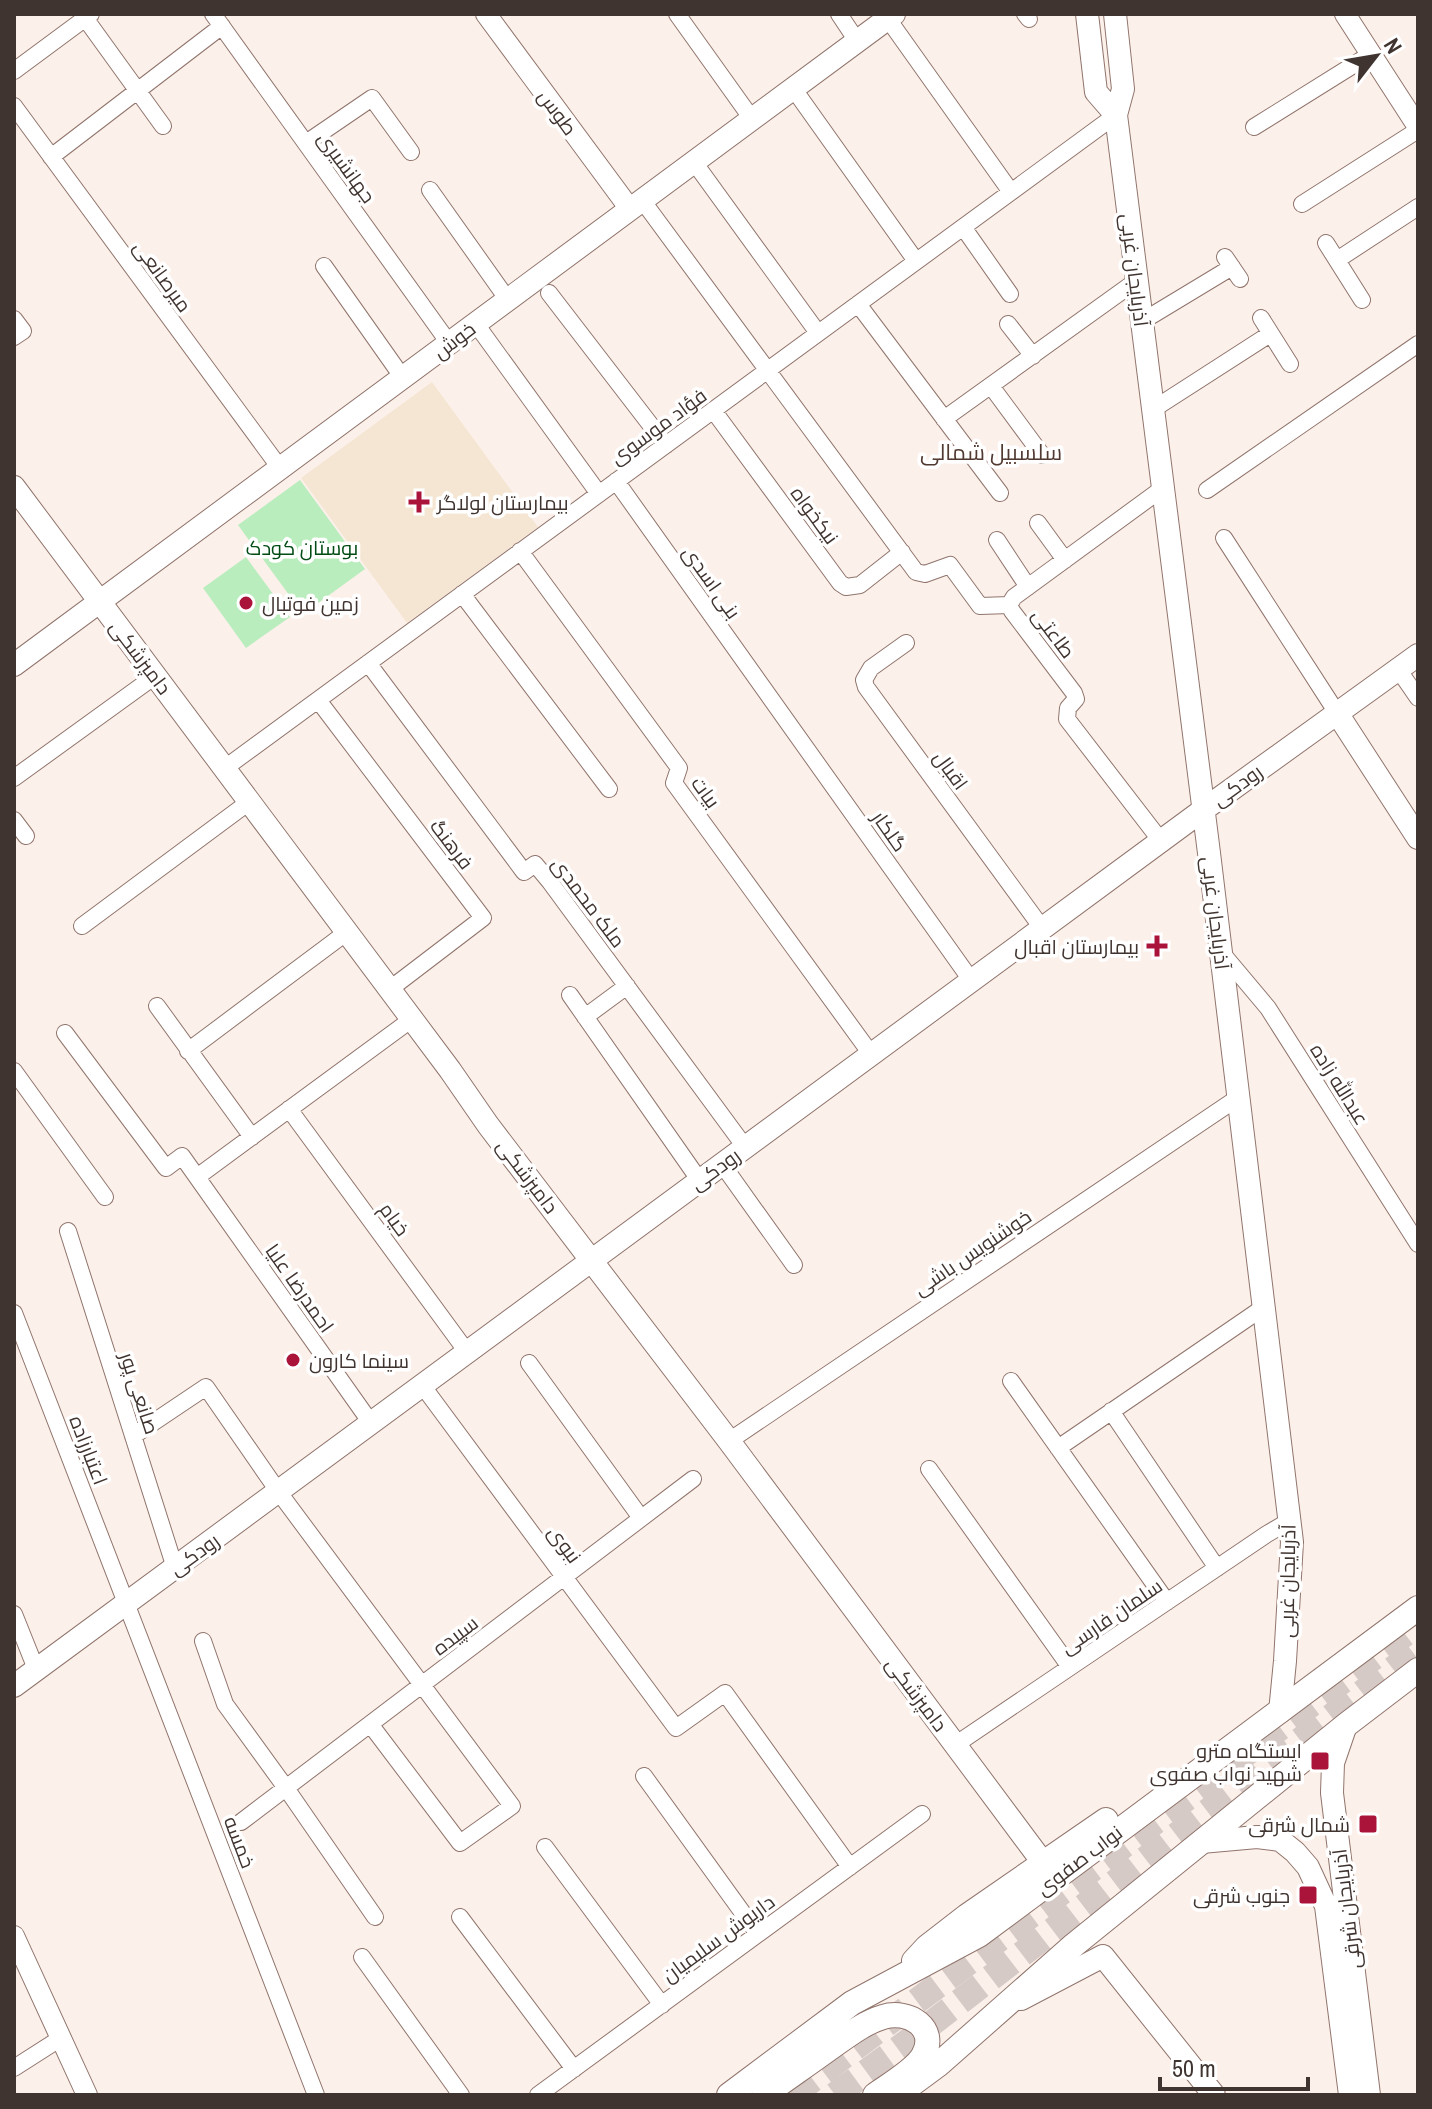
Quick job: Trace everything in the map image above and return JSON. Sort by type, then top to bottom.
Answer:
[{"type":"main road","name":"آذربایجان غربی","points":[[1087,14],[1096,92],[1116,115]]},
{"type":"main road","name":"آذربایجان غربی","points":[[1115,14],[1123,89],[1116,115],[1292,1542],[1280,1712]]},
{"type":"main road","name":"خوش","points":[[14,665],[891,16]]},
{"type":"main road","name":"دامپزشکی","points":[[14,487],[390,989],[488,1125],[729,1441],[1044,1864]]},
{"type":"main road","name":"رودکی","points":[[14,1686],[971,980],[1418,655]]},
{"type":"main road","points":[[1337,713],[1418,838]]},
{"type":"main road","name":"نواب صفوی","points":[[729,2095],[852,2003],[979,1935],[1418,1608]]},
{"type":"main road","points":[[897,2095],[939,2064],[1074,1945],[1418,1670]]},
{"type":"main road","name":"آذربایجان شرقی","points":[[1346,1725],[1333,1763],[1332,1793],[1369,2095]]},
{"type":"main road","points":[[897,1979],[927,1947],[967,1916],[1180,1769],[1229,1749]]},
{"type":"main road","name":"آذربایجان شرقی","points":[[1201,1842],[1257,1837],[1280,1840],[1308,1867],[1326,1906],[1350,2095]]},
{"type":"main road","points":[[1005,2007],[1103,1956],[1214,2095]]},
{"type":"main road","points":[[764,2095],[871,2022],[892,2015],[913,2018],[924,2032],[925,2052],[918,2063],[875,2095]]},
{"type":"street","name":"طوس","points":[[486,14],[636,205]]},
{"type":"street","points":[[677,14],[752,119]]},
{"type":"street","points":[[839,14],[857,41]]},
{"type":"street","points":[[1302,204],[1418,128],[1345,14]]},
{"type":"street","points":[[14,71],[88,16],[163,126]]},
{"type":"street","points":[[891,16],[1011,192]]},
{"type":"street","points":[[51,157],[138,91],[218,20]]},
{"type":"street","name":"جهانشیری","points":[[218,20],[449,343]]},
{"type":"street","points":[[1254,127],[1371,54]]},
{"type":"street","points":[[793,88],[916,261]]},
{"type":"street","points":[[306,143],[372,98],[411,152]]},
{"type":"street","name":"میرصانعی","points":[[14,106],[280,468]]},
{"type":"street","name":"فؤاد موسوی","points":[[225,768],[1116,115]]},
{"type":"street","points":[[694,162],[818,333]]},
{"type":"street","points":[[430,190],[508,300]]},
{"type":"street","points":[[636,205],[768,370],[916,572],[925,574],[950,565],[980,606],[1009,605]]},
{"type":"street","points":[[1337,260],[1418,207]]},
{"type":"street","points":[[963,227],[1010,294]]},
{"type":"street","points":[[1326,243],[1362,300]]},
{"type":"street","points":[[324,266],[403,378]]},
{"type":"street","points":[[1141,322],[1232,268]]},
{"type":"street","points":[[944,419],[1136,281]]},
{"type":"street","points":[[549,293],[666,445]]},
{"type":"street","points":[[858,304],[1000,493]]},
{"type":"street","points":[[1261,318],[1290,364]]},
{"type":"street","points":[[14,319],[23,331],[14,337]]},
{"type":"street","points":[[476,324],[599,494]]},
{"type":"street","points":[[1008,324],[1033,356]]},
{"type":"street","points":[[1152,410],[1270,334]]},
{"type":"street","points":[[1207,490],[1418,344]]},
{"type":"street","points":[[991,386],[1042,455]]},
{"type":"street","name":"نیکخواه","points":[[713,410],[840,583],[846,587],[860,585],[902,552]]},
{"type":"street","name":"بنی اسدی","points":[[616,481],[776,705]]},
{"type":"street","name":"طاعتی","points":[[1161,841],[1067,719],[1068,708],[1076,697],[1009,605],[1014,597],[1163,488]]},
{"type":"street","points":[[1038,523],[1065,560]]},
{"type":"street","points":[[1224,538],[1337,713]]},
{"type":"street","points":[[997,540],[1028,587]]},
{"type":"street","name":"بیات","points":[[520,551],[679,768],[674,783],[871,1054]]},
{"type":"street","points":[[462,594],[609,789]]},
{"type":"street","name":"اقبال","points":[[906,643],[871,668],[864,680],[866,687],[1042,928]]},
{"type":"street","name":"ملک محمدی","points":[[368,663],[524,872],[535,864],[745,1147]]},
{"type":"street","points":[[1398,669],[1418,698]]},
{"type":"street","points":[[14,778],[155,676]]},
{"type":"street","name":"فرهنگ","points":[[318,700],[483,918],[390,989]]},
{"type":"street","name":"گلکار","points":[[776,705],[971,980]]},
{"type":"street","points":[[82,926],[249,802]]},
{"type":"street","points":[[14,820],[26,836]]},
{"type":"street","points":[[188,1051],[347,932]]},
{"type":"street","name":"عبدالله زاده","points":[[1221,952],[1268,1008],[1418,1244]]},
{"type":"street","points":[[585,1017],[627,986]]},
{"type":"street","points":[[570,995],[700,1181]]},
{"type":"street","points":[[157,1006],[252,1137]]},
{"type":"street","points":[[65,1033],[166,1168],[182,1156],[197,1177],[412,1019]]},
{"type":"street","points":[[14,1071],[105,1197]]},
{"type":"street","name":"خوشنویس باشی","points":[[729,1441],[1239,1097]]},
{"type":"street","name":"خیام","points":[[289,1109],[467,1352]]},
{"type":"street","points":[[722,1164],[794,1265]]},
{"type":"street","name":"احمدرضا علیا","points":[[197,1177],[371,1423]]},
{"type":"street","name":"صانعی پور","points":[[68,1231],[175,1568]]},
{"type":"street","points":[[1058,1448],[1264,1307]]},
{"type":"street","name":"اعتبارزاده","points":[[14,1313],[127,1603]]},
{"type":"street","points":[[529,1363],[641,1518]]},
{"type":"street","points":[[1011,1381],[1167,1602]]},
{"type":"street","name":"نبوی","points":[[422,1385],[676,1728],[725,1693],[850,1867]]},
{"type":"street","points":[[133,1436],[206,1387],[278,1491],[512,1806],[460,1843],[370,1724]]},
{"type":"street","points":[[1111,1411],[1217,1568]]},
{"type":"street","points":[[929,1469],[1070,1667]]},
{"type":"street","name":"سپیده","points":[[241,1822],[693,1479]]},
{"type":"street","name":"سلمان فارسی","points":[[955,1745],[1289,1521]]},
{"type":"street","name":"خمسه","points":[[127,1603],[316,2095]]},
{"type":"street","points":[[14,1614],[36,1669]]},
{"type":"street","points":[[203,1641],[225,1704],[375,1917]]},
{"type":"street","points":[[644,1776],[758,1934]]},
{"type":"street","name":"داریوش سلیمیان","points":[[538,2095],[922,1814]]},
{"type":"street","points":[[545,1847],[662,2005]]},
{"type":"street","points":[[460,1917],[574,2069]]},
{"type":"street","points":[[14,1936],[87,2095]]},
{"type":"street","points":[[362,1957],[461,2095]]},
{"type":"street","points":[[14,2068],[61,2038]]},
{"type":"shaded area","name":"بیمارستان لولاگر","points":[[432,382],[538,527],[407,623],[301,478]]},
{"type":"green space","name":"بوستان کودک","points":[[300,480],[365,569],[303,614],[238,525]]},
{"type":"green space","name":"زمین فوتبال","points":[[246,557],[290,617],[246,648],[203,588]]},
{"type":"tunnel","points":[[792,2095],[1418,1624]]},
{"type":"tunnel","points":[[835,2095],[1418,1650]]},
{"type":"place","name":"بیمارستان لولاگر","points":[[419,502]]},
{"type":"place","name":"زمین فوتبال","points":[[246,603]]},
{"type":"place","name":"بیمارستان اقبال","points":[[1157,946]]},
{"type":"place","name":"سینما کارون","points":[[293,1360]]},
{"type":"place","name":"ایستگاه مترو شهید نواب صفوی","points":[[1320,1761]]},
{"type":"place","name":"شمال شرقی","points":[[1368,1824]]},
{"type":"place","name":"جنوب شرقی","points":[[1308,1895]]},
{"type":"district","name":"سلسبیل شمالی","points":[[991,452]]}]
